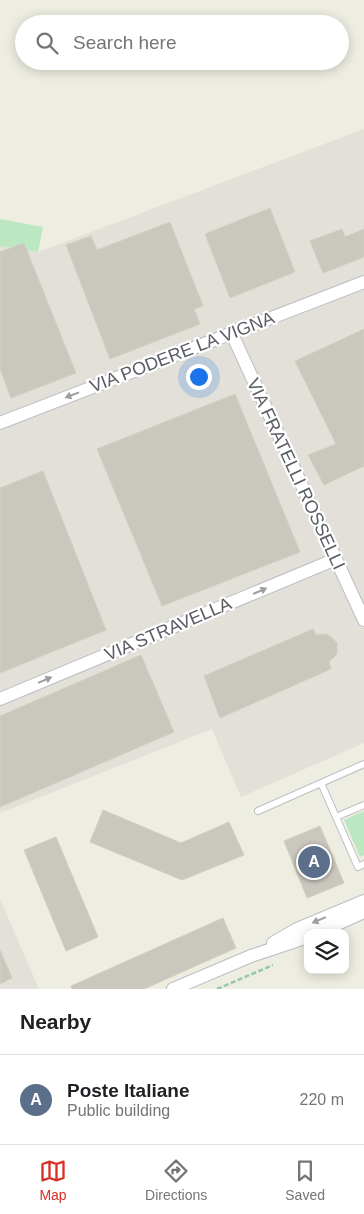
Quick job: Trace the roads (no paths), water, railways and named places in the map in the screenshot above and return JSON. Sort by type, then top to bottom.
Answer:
[{"type":"street","name":"VIA PODERE LA VIGNA","points":[[0,423],[364,282]]},
{"type":"street","name":"VIA FRATELLI ROSSELLI","points":[[231,332],[363,617]]},
{"type":"street","name":"VIA STRAVELLA","points":[[0,699],[336,559]]},
{"type":"street","points":[[251,956],[297,929],[364,901]]},
{"type":"street","points":[[326,929],[364,912]]},
{"type":"street","points":[[173,989],[251,956],[304,938]]},
{"type":"lane","points":[[258,811],[364,764]]},
{"type":"lane","points":[[321,783],[358,867],[364,864]]},
{"type":"lane","points":[[336,817],[364,805]]},
{"type":"place","name":"Poste Italiane","points":[[314,862]]}]
